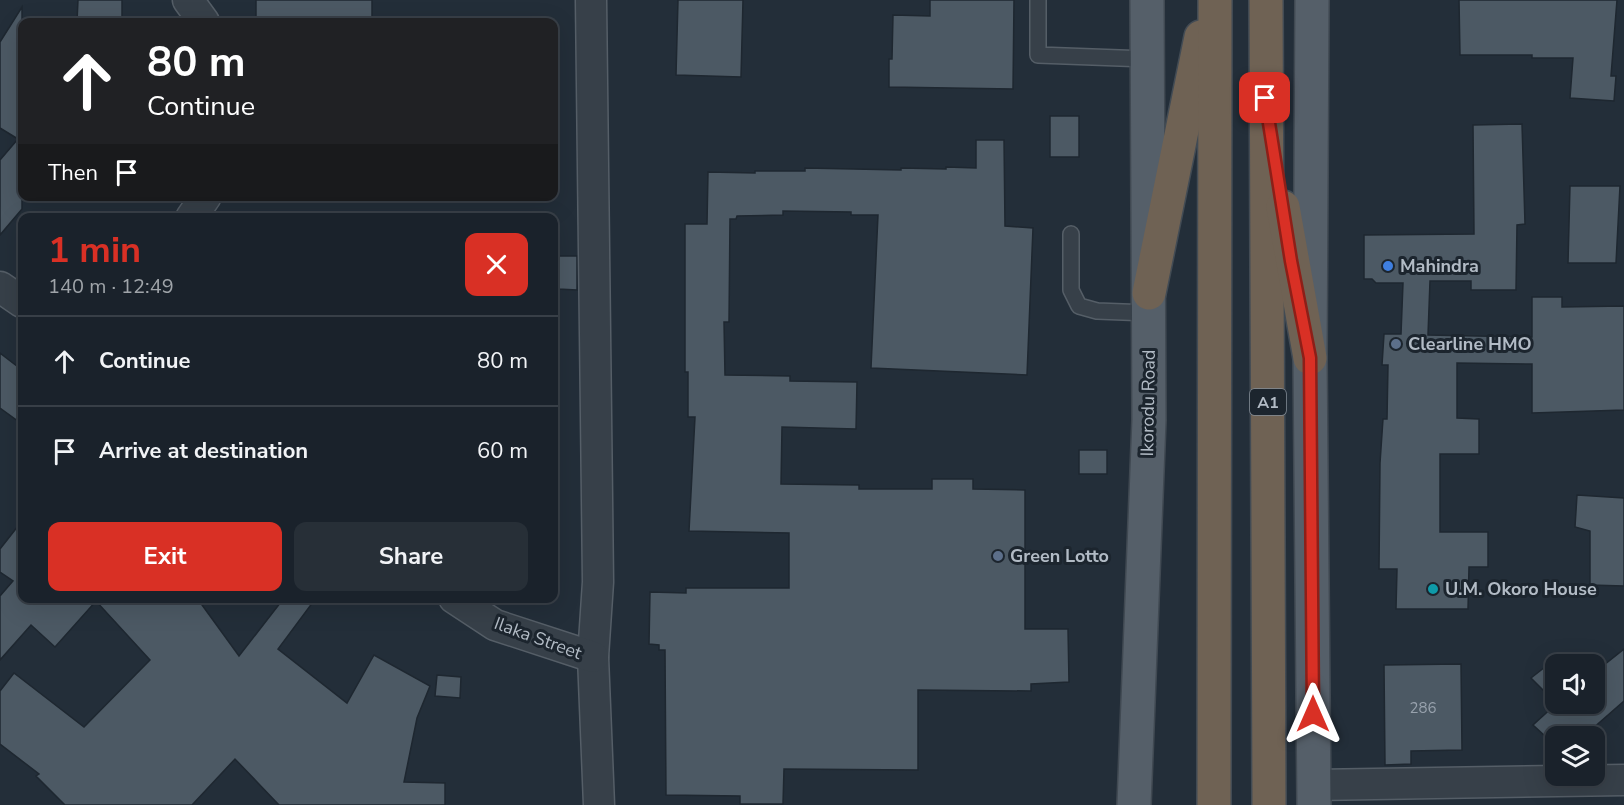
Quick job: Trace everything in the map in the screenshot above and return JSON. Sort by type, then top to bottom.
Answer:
[{"type":"highway","points":[[1149,303],[1208,0]]},
{"type":"highway","points":[[1214,805],[1215,0]]},
{"type":"highway","name":"A1","points":[[1266,0],[1269,805]]},
{"type":"highway","points":[[1265,98],[1291,261],[1310,358]]},
{"type":"main road","name":"Ikorodu Road","points":[[1134,805],[1149,420],[1147,0]]},
{"type":"main road","points":[[1312,0],[1310,358],[1314,795]]},
{"type":"street","points":[[188,0],[201,18]]},
{"type":"street","points":[[591,0],[598,582],[593,657],[599,805]]},
{"type":"street","points":[[0,287],[18,299]]},
{"type":"street","name":"Ilaka Street","points":[[462,603],[495,625],[593,657]]},
{"type":"street","points":[[1314,795],[1624,780]]},
{"type":"lane","points":[[1038,0],[1038,55],[1147,59]]},
{"type":"lane","points":[[1071,234],[1071,290],[1079,306],[1097,311],[1149,303]]},
{"type":"building","points":[[78,0],[122,0],[122,18],[77,18]]},
{"type":"building","points":[[256,0],[372,0],[372,18],[256,18]]},
{"type":"building","points":[[678,0],[743,0],[741,77],[676,75]]},
{"type":"building","points":[[930,0],[1014,0],[1013,89],[889,87],[893,15],[930,16]]},
{"type":"building","points":[[1459,0],[1617,0],[1611,76],[1616,76],[1614,101],[1570,98],[1573,58],[1532,58],[1532,55],[1460,55]]},
{"type":"building","points":[[22,7],[22,18],[18,18],[18,139],[0,128],[0,42]]},
{"type":"building","points":[[1050,116],[1079,116],[1079,157],[1050,157]]},
{"type":"building","points":[[1522,124],[1525,224],[1517,225],[1516,290],[1471,290],[1471,281],[1430,281],[1428,335],[1532,337],[1532,297],[1562,297],[1562,307],[1624,306],[1624,410],[1532,413],[1532,364],[1457,363],[1457,418],[1479,419],[1479,454],[1440,454],[1440,532],[1488,532],[1488,567],[1469,567],[1468,609],[1396,609],[1397,569],[1379,569],[1380,463],[1383,419],[1387,419],[1388,365],[1382,365],[1384,334],[1401,334],[1403,283],[1376,283],[1372,279],[1364,279],[1364,235],[1474,234],[1473,125]]},
{"type":"building","points":[[18,139],[18,201],[22,201],[22,209],[0,235],[0,160]]},
{"type":"building","points":[[976,140],[1004,140],[1005,226],[1033,228],[1027,375],[871,368],[878,215],[851,215],[851,212],[783,211],[783,215],[737,216],[736,219],[730,219],[729,322],[724,322],[725,375],[790,376],[790,381],[857,382],[856,429],[782,427],[781,484],[859,485],[859,489],[932,489],[932,479],[973,479],[973,489],[1025,490],[1025,629],[1068,629],[1069,682],[1031,684],[1031,691],[918,690],[918,770],[784,769],[783,804],[740,804],[740,796],[666,795],[665,650],[659,650],[659,645],[649,644],[650,592],[686,593],[686,588],[789,588],[789,533],[689,531],[695,417],[688,417],[688,372],[685,372],[685,224],[707,224],[708,172],[805,171],[805,168],[901,170],[901,168],[976,168]]},
{"type":"building","points":[[1570,186],[1620,186],[1616,263],[1568,263]]},
{"type":"building","points":[[558,256],[577,256],[577,290],[558,289]]},
{"type":"building","points":[[0,353],[18,367],[18,421],[0,408]]},
{"type":"building","points":[[1079,450],[1107,450],[1107,474],[1079,474]]},
{"type":"building","points":[[1577,495],[1624,498],[1624,586],[1590,585],[1590,531],[1575,527]]},
{"type":"building","points":[[18,526],[18,603],[94,603],[55,647],[31,625],[0,660],[0,596],[13,581],[0,572],[0,549]]},
{"type":"building","points":[[98,603],[201,603],[239,656],[280,603],[312,603],[278,649],[347,703],[374,655],[430,686],[417,718],[404,782],[445,783],[445,805],[279,805],[235,759],[192,805],[65,805],[36,776],[39,774],[0,744],[0,691],[14,673],[84,727],[150,660]]},
{"type":"building","points":[[1624,649],[1624,701],[1595,726],[1545,726],[1545,736],[1533,725],[1545,714],[1605,714],[1605,664]]},
{"type":"building","points":[[1461,664],[1462,750],[1411,751],[1411,764],[1385,765],[1384,665]]},
{"type":"building","points":[[1545,667],[1545,692],[1531,678]]},
{"type":"building","points":[[437,675],[461,677],[460,698],[435,696]]},
{"type":"place","name":"Mahindra","points":[[1388,266]]},
{"type":"place","name":"Clearline HMO","points":[[1396,344]]},
{"type":"place","name":"Green Lotto","points":[[998,556]]},
{"type":"place","name":"U.M. Okoro House","points":[[1433,589]]},
{"type":"route","points":[[1265,98],[1291,261],[1310,358],[1313,714]]}]
